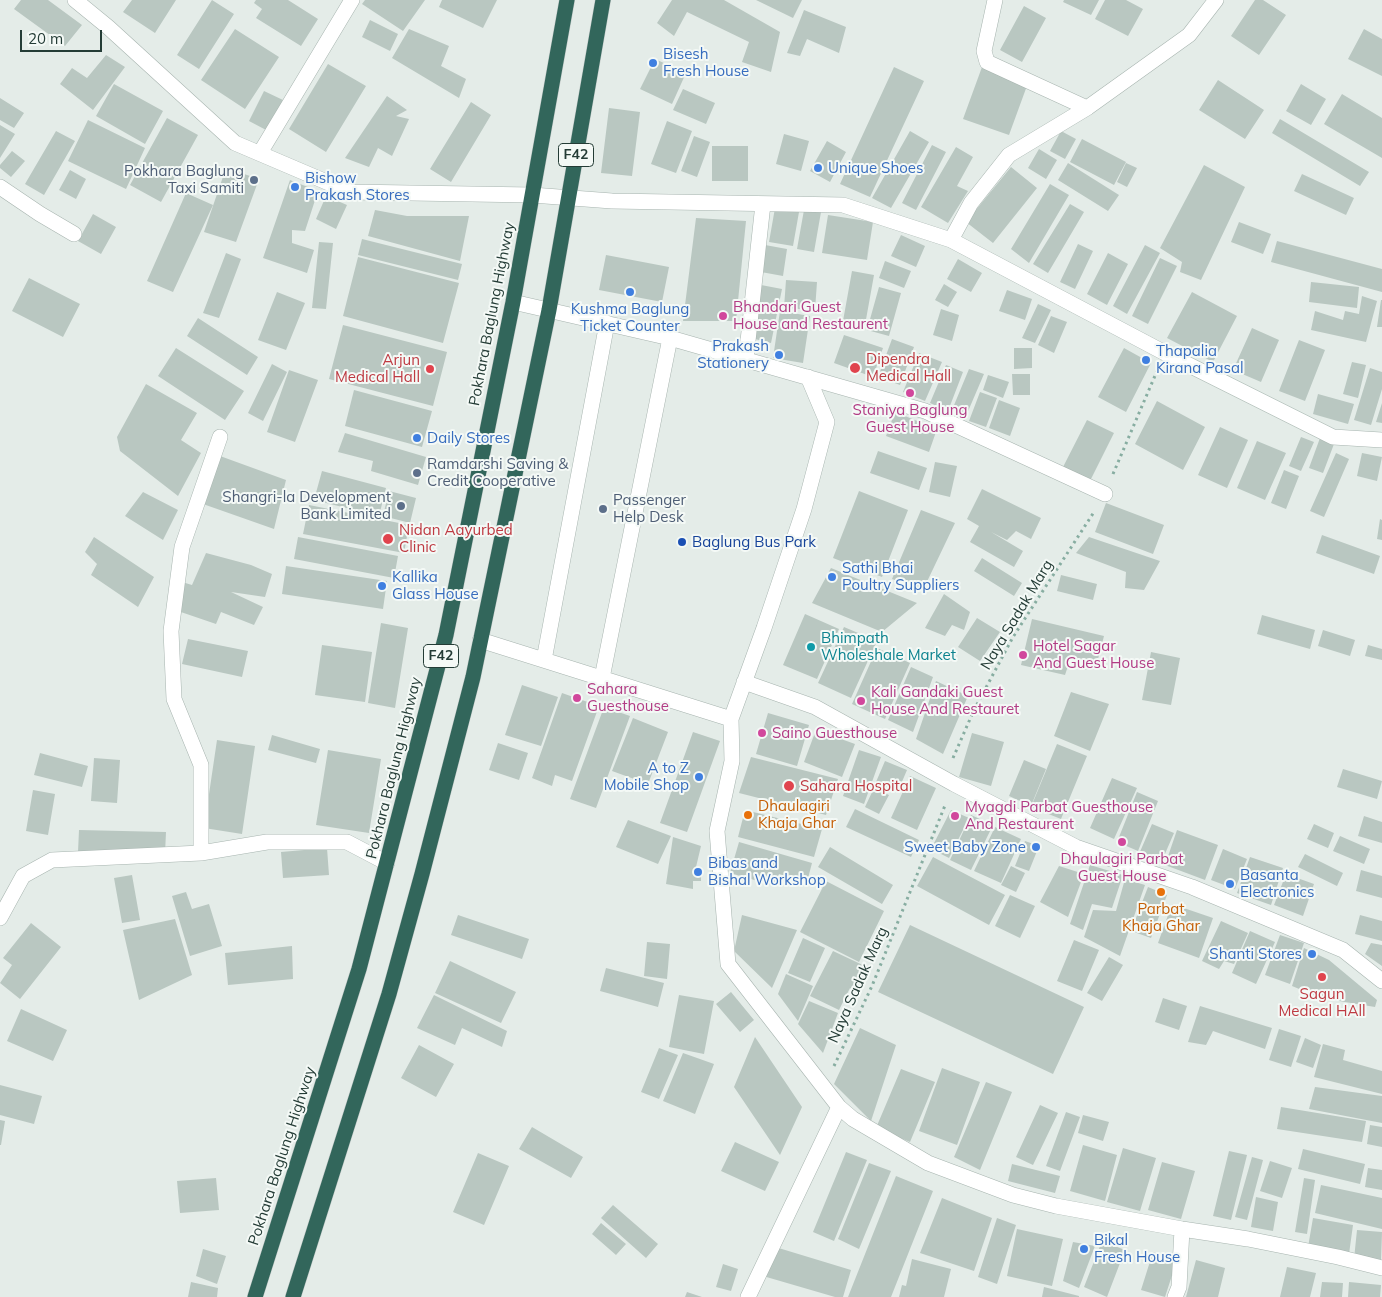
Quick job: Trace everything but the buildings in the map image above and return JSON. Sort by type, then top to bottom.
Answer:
[{"type":"highway","name":"Pokhara Baglung Highway","points":[[255,1297],[359,969],[446,635],[513,302],[567,0]]},
{"type":"highway","name":"F42","points":[[294,1297],[389,994],[422,874],[472,677],[549,310],[603,0]]},
{"type":"street","points":[[75,0],[108,27],[235,143],[350,192],[532,195],[612,201],[843,205],[951,240],[1164,353],[1333,437],[1382,440]]},
{"type":"street","points":[[260,153],[352,0]]},
{"type":"street","points":[[995,0],[984,51],[987,62],[1087,108]]},
{"type":"street","points":[[951,240],[971,203],[1009,155],[1087,108],[1189,35],[1216,0]]},
{"type":"street","points":[[0,187],[74,234]]},
{"type":"street","points":[[746,360],[763,204]]},
{"type":"street","points":[[513,302],[670,338],[925,411],[1105,494]]},
{"type":"street","points":[[544,660],[607,323]]},
{"type":"street","points":[[602,678],[670,338]]},
{"type":"street","points":[[808,377],[827,422],[804,509],[731,719],[732,761],[716,832],[728,964],[839,1106],[853,1119],[928,1163],[1013,1195],[1056,1206],[1182,1229],[1248,1238],[1382,1268]]},
{"type":"street","points":[[201,853],[201,765],[174,699],[171,631],[182,547],[220,437]]},
{"type":"street","points":[[480,640],[731,719]]},
{"type":"street","points":[[744,682],[815,707],[954,784],[1076,847],[1192,887],[1343,950],[1382,981]]},
{"type":"street","points":[[0,918],[23,876],[52,860],[201,853],[267,842],[347,842],[387,863]]},
{"type":"street","points":[[748,1297],[839,1106]]},
{"type":"street","points":[[1175,1297],[1179,1288],[1182,1229]]},
{"type":"path","name":"Naya Sadak Marg","points":[[824,1087],[872,986],[954,784],[953,759],[974,710],[1013,637],[1105,494],[1164,353]]},
{"type":"place","name":"Bisesh Fresh House","points":[[653,63]]},
{"type":"place","name":"Unique Shoes","points":[[818,168]]},
{"type":"place","name":"Pokhara Baglung Taxi Samiti","points":[[254,180]]},
{"type":"place","name":"Bishow Prakash Stores","points":[[295,187]]},
{"type":"place","name":"Kushma Baglung Ticket Counter","points":[[630,292]]},
{"type":"place","name":"Bhandari Guest House and Restaurent","points":[[723,316]]},
{"type":"place","name":"Prakash Stationery","points":[[779,355]]},
{"type":"place","name":"Thapalia Kirana Pasal","points":[[1146,360]]},
{"type":"place","name":"Dipendra Medical Hall","points":[[855,368]]},
{"type":"place","name":"Arjun Medical Hall","points":[[430,369]]},
{"type":"place","name":"Staniya Baglung Guest House","points":[[910,393]]},
{"type":"place","name":"Daily Stores","points":[[417,438]]},
{"type":"place","name":"Ramdarshi Saving & Credit Cooperative","points":[[417,473]]},
{"type":"place","name":"Shangri-la Development Bank Limited","points":[[401,506]]},
{"type":"place","name":"Passenger Help Desk","points":[[603,509]]},
{"type":"place","name":"Nidan Aayurbed Clinic","points":[[388,539]]},
{"type":"place","name":"Baglung Bus Park","points":[[682,542]]},
{"type":"place","name":"Sathi Bhai Poultry Suppliers","points":[[832,577]]},
{"type":"place","name":"Kallika Glass House","points":[[382,586]]},
{"type":"place","name":"Bhimpath Wholeshale Market","points":[[811,647]]},
{"type":"place","name":"Hotel Sagar And Guest House","points":[[1023,655]]},
{"type":"place","name":"Sahara Guesthouse","points":[[577,698]]},
{"type":"place","name":"Kali Gandaki Guest House And Restauret","points":[[861,701]]},
{"type":"place","name":"Saino Guesthouse","points":[[762,733]]},
{"type":"place","name":"A to Z Mobile Shop","points":[[699,777]]},
{"type":"place","name":"Sahara Hospital","points":[[789,786]]},
{"type":"place","name":"Dhaulagiri Khaja Ghar","points":[[748,815]]},
{"type":"place","name":"Myagdi Parbat Guesthouse And Restaurent","points":[[955,816]]},
{"type":"place","name":"Dhaulagiri Parbat Guest House","points":[[1122,842]]},
{"type":"place","name":"Sweet Baby Zone","points":[[1036,847]]},
{"type":"place","name":"Bibas and Bishal Workshop","points":[[698,872]]},
{"type":"place","name":"Basanta Electronics","points":[[1230,884]]},
{"type":"place","name":"Parbat Khaja Ghar","points":[[1161,892]]},
{"type":"place","name":"Shanti Stores","points":[[1312,954]]},
{"type":"place","name":"Sagun Medical HAll","points":[[1322,977]]},
{"type":"place","name":"Bikal Fresh House","points":[[1084,1249]]}]
